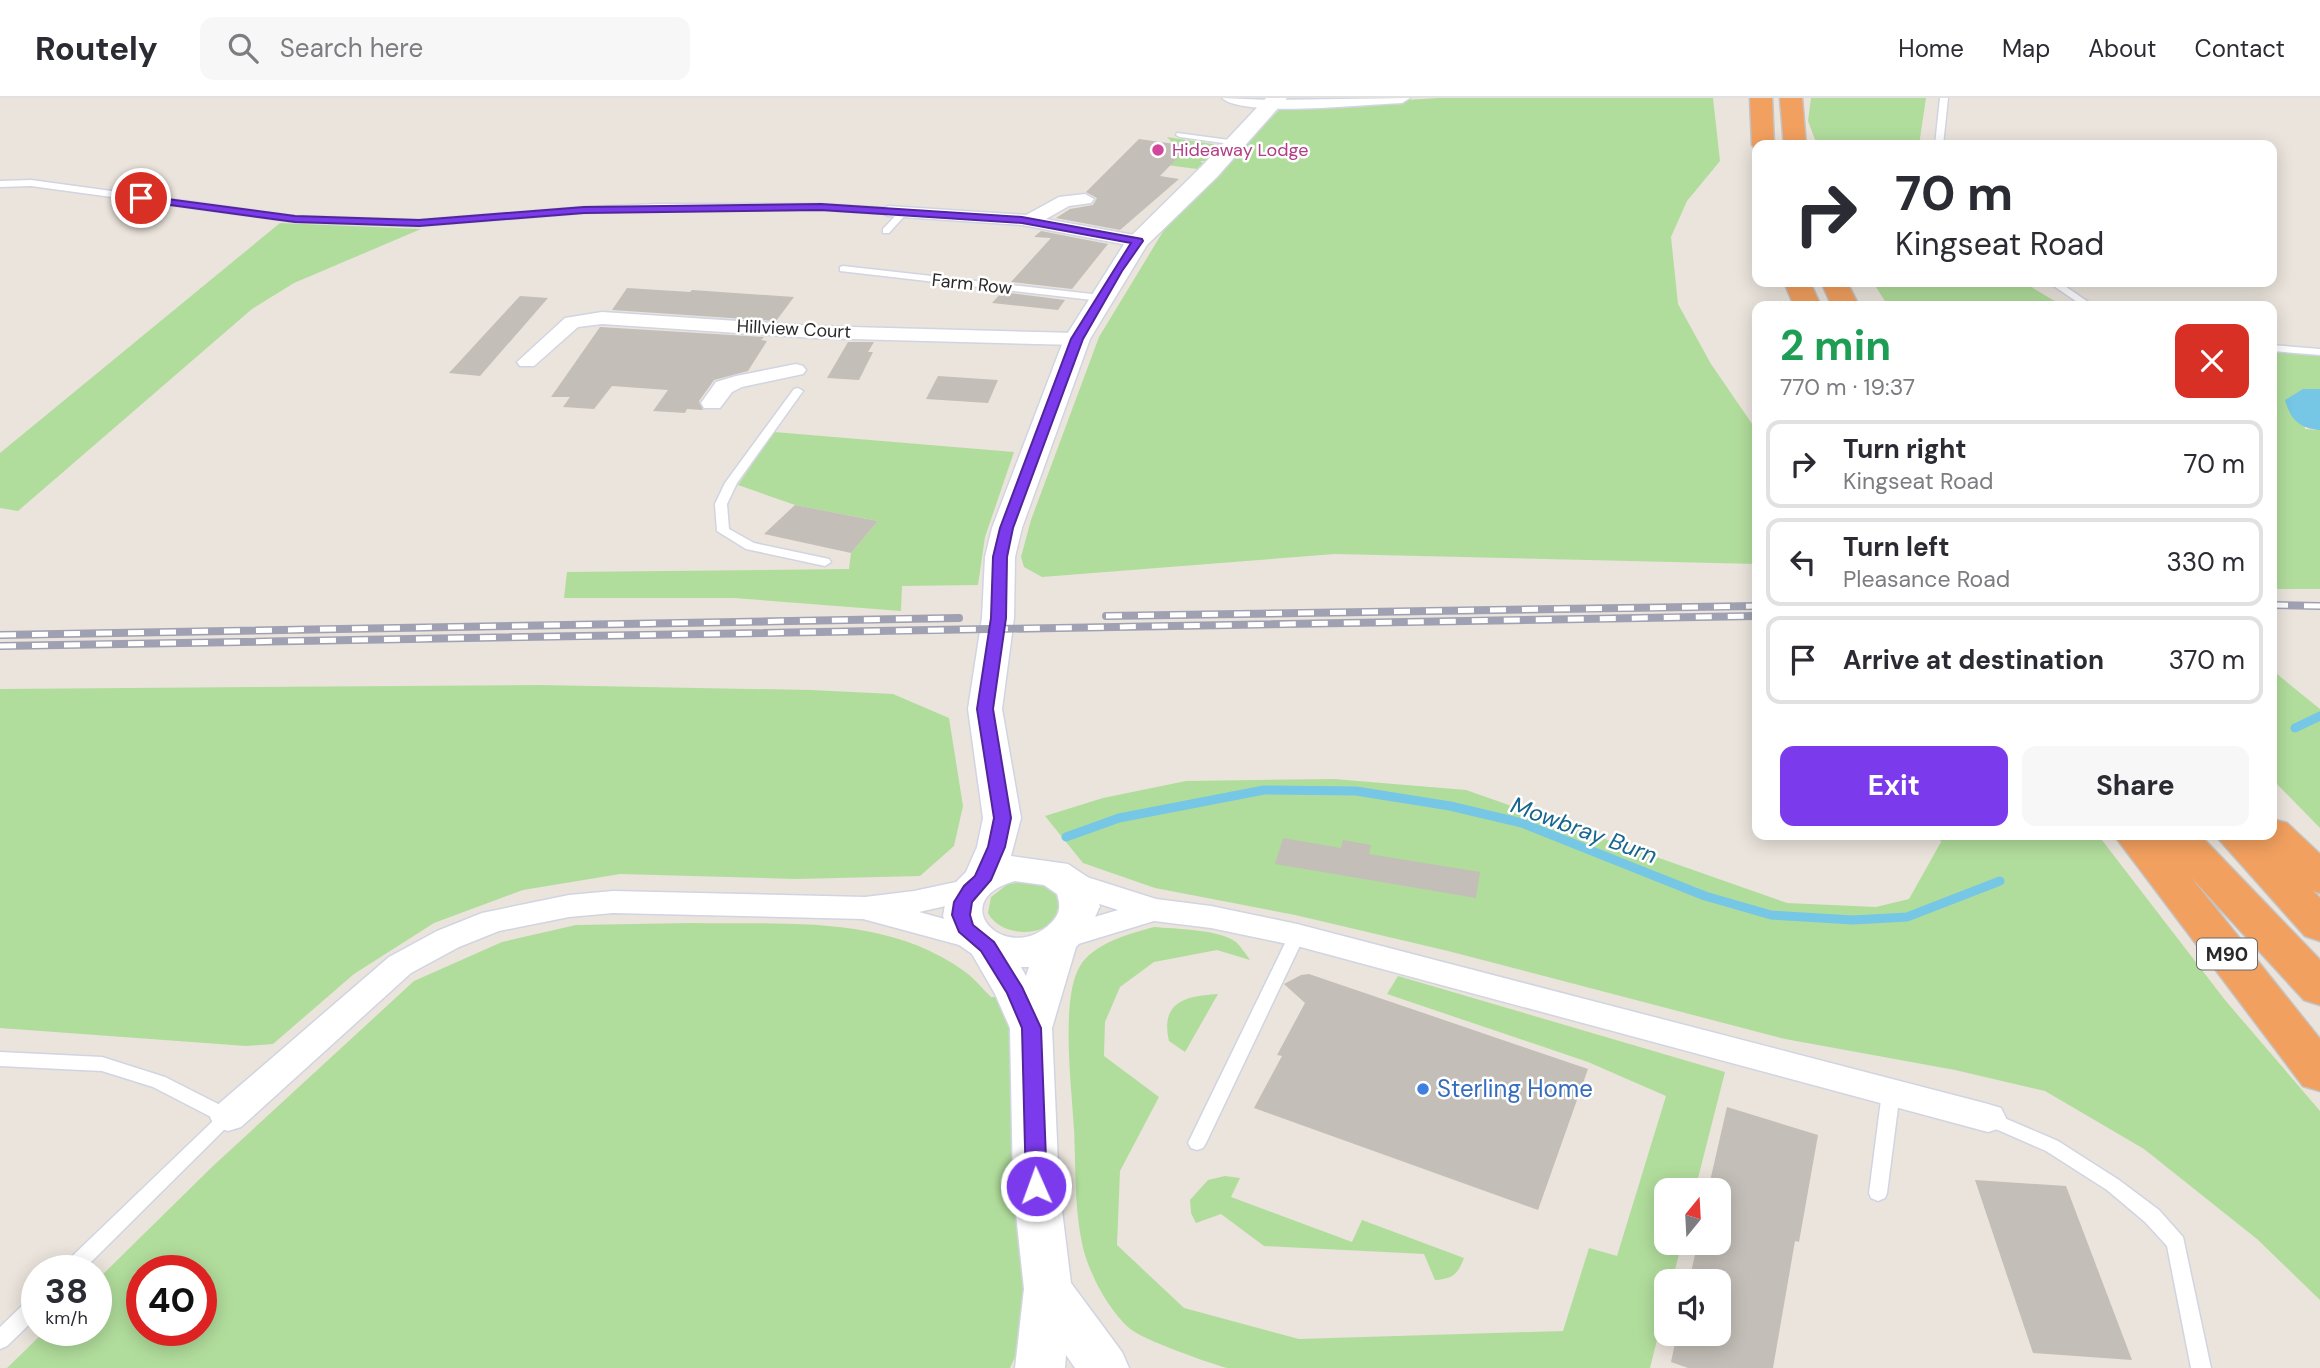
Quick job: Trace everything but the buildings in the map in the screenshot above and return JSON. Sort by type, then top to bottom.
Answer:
[{"type":"highway","points":[[1761,98],[1763,140]]},
{"type":"highway","points":[[1791,98],[1795,140]]},
{"type":"highway","points":[[2277,838],[2320,878]]},
{"type":"highway","name":"M90","points":[[2139,840],[2320,1073]]},
{"type":"highway","name":"M90","points":[[2181,840],[2320,988]]},
{"type":"highway","points":[[2241,840],[2320,925]]},
{"type":"street","points":[[1230,98],[1274,102],[1402,98]]},
{"type":"street","points":[[1031,1028],[1015,992],[981,942],[965,928],[961,915],[963,902],[976,885],[996,847],[1002,818],[985,709],[998,618],[1000,557],[1007,528],[1077,339],[1101,298],[1138,241],[1237,143],[1274,102]]},
{"type":"street","points":[[1029,221],[1065,201],[1085,199]]},
{"type":"street","points":[[896,212],[1029,221],[1138,241]]},
{"type":"street","name":"Hillview Court","points":[[527,362],[572,322],[602,317],[814,331],[1077,339]]},
{"type":"street","points":[[712,403],[724,387],[736,382],[797,380],[794,363],[814,331]]},
{"type":"street","points":[[1002,818],[1078,894],[1081,908],[1078,921],[1061,939],[1031,1028],[1036,1186],[1048,1289],[1040,1368]]},
{"type":"street","points":[[228,1117],[400,965],[448,939],[493,921],[569,906],[613,901],[865,908],[914,902],[976,885],[1015,868],[1035,868],[1154,910],[1212,917],[1297,935],[1988,1118]]},
{"type":"street","points":[[865,908],[1004,951],[1022,952],[1154,910]]},
{"type":"street","points":[[1048,1289],[1104,1368]]},
{"type":"lane","points":[[1940,140],[1944,98]]},
{"type":"lane","points":[[1180,135],[1237,143]]},
{"type":"lane","points":[[0,184],[31,183],[295,219],[405,223],[456,222],[584,210],[660,207],[821,207],[896,212],[886,231]]},
{"type":"lane","name":"Farm Row","points":[[843,269],[1101,298]]},
{"type":"lane","points":[[2060,287],[2081,301]]},
{"type":"lane","points":[[2277,348],[2320,352]]},
{"type":"lane","points":[[797,380],[731,483],[721,504],[723,531],[750,546],[825,562]]},
{"type":"lane","points":[[1197,1143],[1297,935]]},
{"type":"lane","points":[[0,1059],[102,1064],[159,1082],[228,1117],[86,1255]]},
{"type":"lane","points":[[1878,1193],[1891,1092]]},
{"type":"lane","points":[[1988,1118],[2052,1146],[2113,1185],[2152,1216],[2176,1243],[2201,1368]]},
{"type":"lane","points":[[0,1340],[21,1320]]},
{"type":"green space","points":[[1439,98],[1713,98],[1720,161],[1687,201],[1671,237],[1678,304],[1711,364],[1752,424],[1752,564],[1335,554],[1042,577],[1024,567],[1021,557],[1031,520],[1099,337],[1167,225],[1281,108]]},
{"type":"green space","points":[[1811,98],[1926,98],[1920,140],[1815,140],[1808,121]]},
{"type":"green space","points":[[1167,137],[1219,145],[1205,161],[1200,161],[1203,163],[1197,169],[1159,164],[1174,153],[1182,154],[1188,147],[1174,144]]},
{"type":"green space","points":[[280,223],[421,229],[294,283],[252,309],[18,511],[0,508],[0,453]]},
{"type":"green space","points":[[1876,287],[2031,287],[2056,301],[1885,301]]},
{"type":"green space","points":[[2277,352],[2320,356],[2320,389],[2303,389],[2305,429],[2320,430],[2320,589],[2277,589]]},
{"type":"green space","points":[[774,432],[1014,452],[985,537],[978,585],[902,586],[901,611],[734,598],[564,598],[567,572],[849,569],[851,553],[878,521],[795,505],[738,485]]},
{"type":"green space","points":[[2277,674],[2320,709],[2320,828],[2277,784]]},
{"type":"green space","points":[[539,685],[893,694],[949,718],[963,806],[954,846],[920,876],[796,879],[620,874],[523,890],[434,923],[354,974],[273,1044],[246,1046],[0,1028],[0,689]]},
{"type":"green space","points":[[1334,779],[1466,790],[1787,903],[1876,907],[1909,899],[1940,840],[2102,840],[2225,1000],[2320,1111],[2320,1300],[2257,1239],[2144,1149],[2045,1091],[1955,1070],[1785,1039],[1448,951],[1295,915],[1155,888],[1083,863],[1045,816],[1103,798],[1186,781]]},
{"type":"green space","points":[[1030,881],[1042,884],[1058,896],[1059,909],[1054,920],[1034,931],[1020,932],[996,923],[988,913],[991,897],[1008,884]]},
{"type":"green space","points":[[692,923],[833,926],[901,940],[933,953],[968,974],[991,997],[998,997],[1011,1033],[1026,1315],[1022,1342],[1010,1368],[7,1368],[30,1346],[112,1346],[112,1265],[213,1166],[414,981],[502,942],[576,925]]},
{"type":"green space","points":[[1154,927],[1219,934],[1236,942],[1250,960],[1217,950],[1154,962],[1120,987],[1105,1022],[1104,1056],[1159,1097],[1120,1171],[1117,1245],[1184,1308],[1299,1339],[1563,1331],[1589,1248],[1617,1256],[1666,1096],[1588,1062],[1387,994],[1398,976],[1725,1072],[1698,1178],[1654,1178],[1654,1255],[1679,1255],[1675,1269],[1654,1269],[1656,1346],[1650,1368],[1227,1368],[1190,1356],[1129,1328],[1108,1304],[1097,1284],[1081,1240],[1076,1193],[1069,1022],[1070,1000],[1080,966],[1103,945]]},
{"type":"green space","points":[[1218,994],[1185,1052],[1169,1041],[1168,1017],[1178,1004],[1186,999]]},
{"type":"green space","points":[[1225,1176],[1240,1178],[1231,1197],[1352,1242],[1362,1220],[1464,1258],[1454,1275],[1435,1280],[1424,1254],[1264,1246],[1221,1214],[1196,1223],[1191,1213],[1190,1200],[1208,1180]]},
{"type":"water","points":[[2303,389],[2320,389],[2320,430],[2301,425],[2287,407],[2285,400]]},
{"type":"waterway","name":"Mowbray Burn","points":[[2295,728],[2320,716]]},
{"type":"waterway","name":"Mowbray Burn","points":[[1066,837],[1119,818],[1264,790],[1356,791],[1450,806],[1522,823],[1705,896],[1771,915],[1853,920],[1907,917],[2000,881]]},
{"type":"railway","points":[[2277,605],[2320,606]]},
{"type":"railway","points":[[1106,616],[1752,606]]},
{"type":"railway","points":[[0,646],[1752,616]]},
{"type":"railway","points":[[0,635],[959,618]]},
{"type":"place","name":"Hideaway Lodge","points":[[1158,150]]},
{"type":"place","name":"Sterling Home","points":[[1423,1089]]},
{"type":"route","points":[[141,198],[295,219],[419,223],[584,210],[821,207],[1022,220],[1138,241],[1117,270],[1077,339],[1007,528],[1000,557],[998,618],[985,709],[1002,818],[996,847],[982,880],[970,890],[963,902],[961,915],[965,928],[988,947],[1015,992],[1031,1028],[1036,1186]]}]
